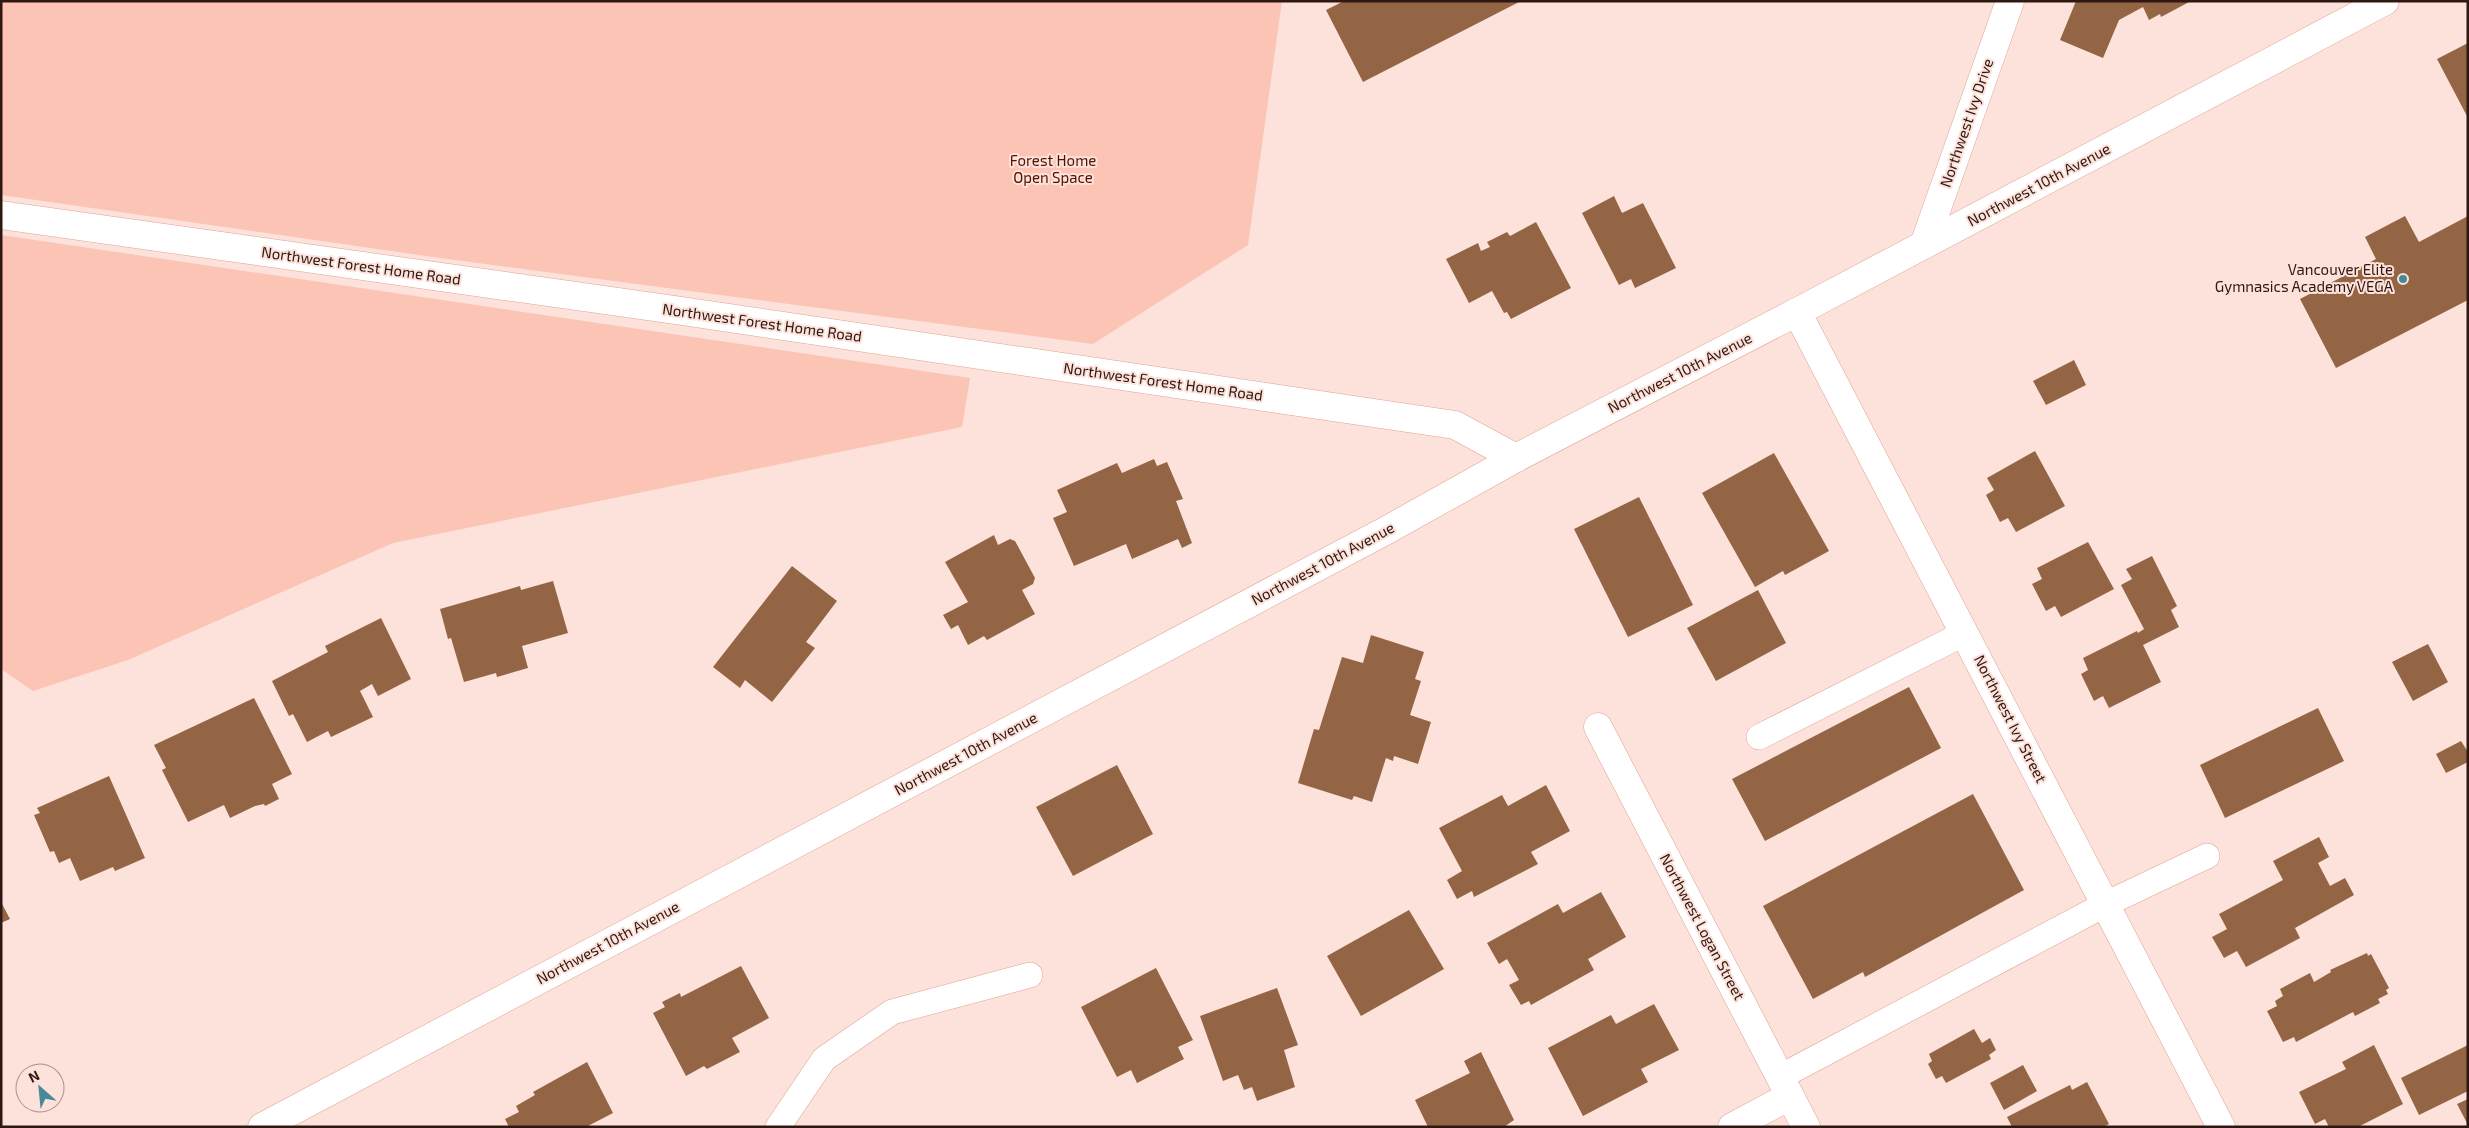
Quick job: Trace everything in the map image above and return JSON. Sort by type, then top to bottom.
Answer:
[{"type":"street","name":"Northwest Ivy Drive","points":[[1924,245],[2010,1]]},
{"type":"street","name":"Northwest 10th Avenue","points":[[262,1127],[1387,530],[1516,458],[1797,312],[2385,1]]},
{"type":"street","name":"Northwest Forest Home Road","points":[[1,215],[675,310],[1455,426],[1516,458]]},
{"type":"street","name":"Northwest Ivy Street","points":[[1797,312],[2221,1127]]},
{"type":"street","name":"Northwest Logan Street","points":[[1598,727],[1806,1127]]},
{"type":"street","points":[[1732,1127],[1785,1086]]},
{"type":"lane","points":[[1759,737],[1965,633]]},
{"type":"lane","points":[[1785,1086],[2106,904],[2206,856]]},
{"type":"lane","points":[[778,1127],[824,1059],[892,1012],[1030,975]]},
{"type":"green space","name":"Forest Home Open Space","points":[[1,1],[1282,1],[1248,245],[1093,344],[440,258],[1,195]]},
{"type":"green space","points":[[1,235],[970,378],[962,427],[393,543],[128,660],[33,691],[1,669]]},
{"type":"building","points":[[1344,1],[1521,1],[1363,82],[1326,10]]},
{"type":"building","points":[[2076,1],[2191,1],[2161,17],[2160,14],[2149,20],[2143,7],[2119,20],[2103,58],[2060,40]]},
{"type":"building","points":[[2468,43],[2468,118],[2437,59]]},
{"type":"building","points":[[1614,196],[1622,213],[1643,203],[1676,268],[1635,288],[1631,279],[1619,285],[1582,213]]},
{"type":"building","name":"Vancouver Elite Gymnasics Academy VEGA","points":[[2405,216],[2419,242],[2468,216],[2468,300],[2336,368],[2300,299],[2376,259],[2365,237]]},
{"type":"building","points":[[1536,222],[1571,288],[1511,319],[1507,312],[1504,313],[1492,291],[1469,303],[1446,259],[1478,243],[1481,251],[1490,247],[1487,242],[1507,232],[1510,236]]},
{"type":"building","points":[[2074,360],[2086,385],[2046,405],[2033,381]]},
{"type":"building","points":[[2035,451],[2065,506],[2016,532],[2008,518],[2000,522],[1986,495],[1994,490],[1987,478]]},
{"type":"building","points":[[1774,453],[1829,551],[1785,575],[1783,571],[1755,587],[1702,493]]},
{"type":"building","points":[[1154,459],[1157,466],[1167,462],[1183,499],[1176,501],[1192,543],[1182,548],[1178,539],[1132,559],[1126,544],[1074,566],[1053,518],[1067,512],[1057,490],[1117,463],[1122,473]]},
{"type":"building","points":[[1639,497],[1693,605],[1628,637],[1574,529]]},
{"type":"building","points":[[994,535],[998,545],[1010,539],[1015,541],[1035,578],[1033,584],[1022,590],[1035,614],[987,640],[984,636],[968,645],[958,625],[951,629],[943,615],[968,602],[945,562]]},
{"type":"building","points":[[2088,542],[2114,589],[2061,617],[2055,606],[2046,611],[2032,584],[2042,579],[2037,568]]},
{"type":"building","points":[[2152,556],[2177,606],[2171,610],[2179,627],[2143,645],[2161,682],[2109,708],[2103,696],[2094,701],[2081,674],[2088,670],[2083,658],[2144,629],[2121,585],[2132,579],[2126,569]]},
{"type":"building","points":[[792,566],[837,601],[806,642],[815,648],[772,702],[745,680],[740,688],[713,667]]},
{"type":"building","points":[[553,581],[568,633],[522,646],[528,668],[497,677],[496,673],[464,682],[451,638],[448,639],[440,609],[520,586],[521,590]]},
{"type":"building","points":[[1758,590],[1786,643],[1716,681],[1687,628]]},
{"type":"building","points":[[381,618],[411,679],[378,696],[372,684],[360,691],[373,717],[331,737],[328,731],[307,742],[293,714],[289,716],[272,681],[328,652],[325,646]]},
{"type":"building","points":[[1371,635],[1424,652],[1415,679],[1421,681],[1410,715],[1431,722],[1418,764],[1394,756],[1393,761],[1386,758],[1372,802],[1354,796],[1352,800],[1298,783],[1314,729],[1319,730],[1342,657],[1363,663]]},
{"type":"building","points":[[2428,644],[2448,682],[2413,701],[2392,662]]},
{"type":"building","points":[[1909,687],[1941,748],[1765,841],[1732,779]]},
{"type":"building","points":[[254,698],[292,774],[272,784],[279,799],[265,806],[264,804],[255,806],[230,818],[224,805],[188,822],[162,770],[166,768],[154,745]]},
{"type":"building","points":[[2318,708],[2344,761],[2225,818],[2200,765]]},
{"type":"building","points":[[2461,741],[2468,752],[2468,762],[2446,773],[2436,754]]},
{"type":"building","points":[[1117,765],[1153,834],[1073,876],[1036,807]]},
{"type":"building","points":[[109,776],[145,858],[115,871],[113,867],[80,881],[70,858],[59,863],[54,851],[50,852],[34,815],[40,813],[37,808]]},
{"type":"building","points":[[1546,785],[1570,831],[1531,852],[1538,864],[1474,897],[1472,891],[1457,899],[1447,880],[1462,871],[1439,828],[1502,795],[1508,806]]},
{"type":"building","points":[[1973,794],[2024,890],[1865,977],[1863,972],[1813,999],[1763,906]]},
{"type":"building","points":[[2319,837],[2329,857],[2318,863],[2330,886],[2345,878],[2354,895],[2295,928],[2300,938],[2246,967],[2237,951],[2224,958],[2212,937],[2227,929],[2219,914],[2283,880],[2273,861]]},
{"type":"building","points":[[1601,892],[1626,937],[1588,959],[1594,970],[1531,1005],[1529,1001],[1521,1005],[1509,985],[1519,980],[1507,959],[1499,964],[1487,943],[1558,904],[1563,913]]},
{"type":"building","points":[[1,902],[10,919],[1,923]]},
{"type":"building","points":[[1409,910],[1444,969],[1361,1016],[1327,956]]},
{"type":"building","points":[[2367,953],[2368,956],[2371,954],[2389,988],[2386,990],[2388,994],[2378,999],[2380,1003],[2355,1016],[2353,1012],[2296,1042],[2294,1037],[2283,1042],[2267,1011],[2277,1006],[2275,1001],[2283,996],[2280,989],[2310,973],[2314,982],[2331,972],[2330,970]]},
{"type":"building","points":[[741,966],[769,1018],[732,1038],[740,1052],[707,1069],[704,1066],[686,1076],[653,1013],[665,1007],[662,1002],[680,993],[681,997]]},
{"type":"building","points":[[1156,968],[1193,1040],[1178,1047],[1184,1059],[1137,1083],[1131,1070],[1117,1077],[1081,1007]]},
{"type":"building","points":[[1277,988],[1298,1045],[1284,1050],[1295,1087],[1257,1101],[1252,1087],[1244,1090],[1238,1075],[1223,1081],[1200,1016]]},
{"type":"building","points":[[1654,1004],[1679,1050],[1641,1069],[1648,1082],[1583,1116],[1548,1048],[1611,1015],[1616,1024]]},
{"type":"building","points":[[1974,1029],[1982,1043],[1990,1038],[1996,1050],[1989,1055],[1991,1059],[1946,1083],[1942,1076],[1936,1079],[1928,1064],[1932,1061],[1929,1054]]},
{"type":"building","points":[[2374,1045],[2403,1104],[2358,1127],[2329,1127],[2325,1119],[2315,1124],[2299,1092],[2346,1069],[2342,1062]]},
{"type":"building","points":[[2468,1045],[2468,1091],[2419,1115],[2401,1078]]},
{"type":"building","points":[[1481,1052],[1514,1120],[1504,1127],[1428,1127],[1415,1100],[1470,1073],[1464,1061]]},
{"type":"building","points":[[587,1062],[613,1113],[586,1127],[509,1127],[505,1119],[519,1112],[516,1106],[535,1095],[533,1092]]},
{"type":"building","points":[[2023,1065],[2037,1091],[2004,1110],[1990,1083]]},
{"type":"building","points":[[2087,1082],[2109,1124],[2103,1127],[2012,1127],[2007,1117],[2070,1085],[2072,1090]]},
{"type":"building","points":[[2468,1099],[2468,1125],[2457,1104]]},
{"type":"place","name":"Vancouver Elite Gymnasics Academy VEGA","points":[[2403,279]]}]
